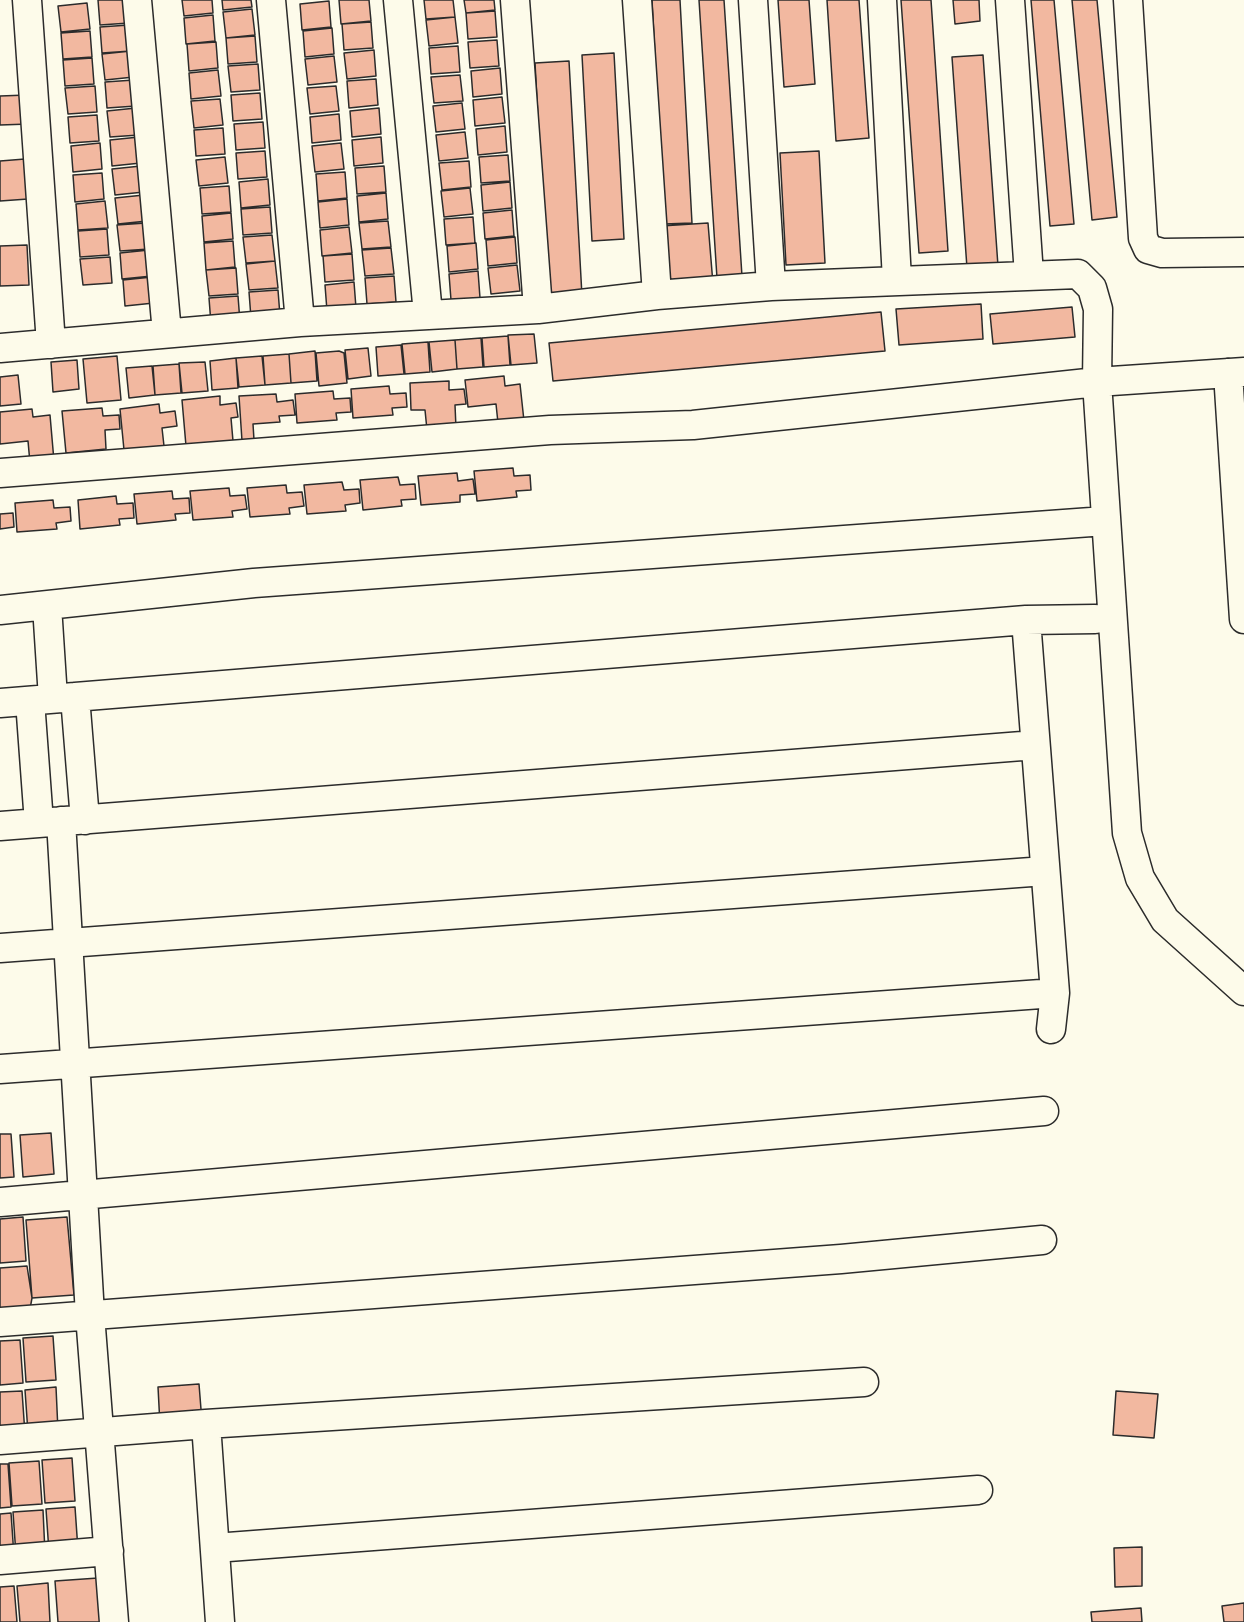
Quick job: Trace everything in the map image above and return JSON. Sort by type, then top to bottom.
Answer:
[{"type":"street","points":[[27,0],[51,344]]},
{"type":"street","points":[[137,0],[167,333]]},
{"type":"street","points":[[271,0],[300,322]]},
{"type":"street","points":[[398,0],[428,314]]},
{"type":"street","points":[[515,0],[538,309]]},
{"type":"street","points":[[637,0],[657,295]]},
{"type":"street","points":[[753,0],[771,286]]},
{"type":"street","points":[[882,0],[897,280]]},
{"type":"street","points":[[1010,0],[1029,275]]},
{"type":"street","points":[[1128,0],[1143,238],[1148,249],[1162,253],[1244,252]]},
{"type":"street","points":[[0,348],[300,322],[538,309],[657,295],[771,286],[1078,274],[1092,288],[1098,309],[1097,382],[1127,833],[1140,878],[1165,920],[1244,992]]},
{"type":"street","points":[[0,473],[550,430],[693,425],[1097,382],[1236,373],[1244,619]]},
{"type":"street","points":[[0,610],[254,583],[1105,521]]},
{"type":"street","points":[[47,606],[62,822],[90,1315],[114,1622]]},
{"type":"street","points":[[0,703],[1026,620],[1095,619]]},
{"type":"street","points":[[1026,620],[1055,993],[1051,1029]]},
{"type":"street","points":[[53,699],[62,822]]},
{"type":"street","points":[[0,826],[1035,745]]},
{"type":"street","points":[[0,948],[1045,871]]},
{"type":"street","points":[[0,1069],[1055,993]]},
{"type":"street","points":[[0,1202],[1044,1111]]},
{"type":"street","points":[[0,1322],[841,1259],[1042,1240]]},
{"type":"street","points":[[0,1440],[206,1424],[864,1382]]},
{"type":"street","points":[[206,1424],[220,1622]]},
{"type":"street","points":[[215,1548],[978,1490]]},
{"type":"street","points":[[0,1560],[109,1551]]},
{"type":"building","points":[[98,0],[127,0],[129,23],[100,25]]},
{"type":"building","points":[[182,0],[212,0],[213,13],[184,16]]},
{"type":"building","points":[[222,0],[251,0],[252,7],[223,10]]},
{"type":"building","points":[[339,0],[369,0],[371,21],[341,24]]},
{"type":"building","points":[[424,0],[453,0],[455,17],[426,19]]},
{"type":"building","points":[[464,0],[494,0],[495,10],[466,13]]},
{"type":"building","points":[[652,0],[680,0],[692,223],[664,224]]},
{"type":"building","points":[[699,0],[724,0],[742,276],[717,278]]},
{"type":"building","points":[[778,0],[809,0],[815,84],[784,87]]},
{"type":"building","points":[[827,0],[859,0],[869,138],[836,141]]},
{"type":"building","points":[[901,0],[931,0],[948,251],[919,253]]},
{"type":"building","points":[[953,0],[979,0],[980,21],[955,24]]},
{"type":"building","points":[[1031,0],[1054,0],[1074,224],[1050,226]]},
{"type":"building","points":[[1072,0],[1097,0],[1117,217],[1092,220]]},
{"type":"building","points":[[329,1],[331,27],[302,30],[300,4]]},
{"type":"building","points":[[87,3],[90,29],[61,32],[58,6]]},
{"type":"building","points":[[252,9],[255,35],[226,38],[223,12]]},
{"type":"building","points":[[495,11],[497,37],[468,39],[466,13]]},
{"type":"building","points":[[213,15],[215,41],[186,44],[184,18]]},
{"type":"building","points":[[455,17],[458,43],[429,46],[426,20]]},
{"type":"building","points":[[371,22],[373,48],[344,50],[342,24]]},
{"type":"building","points":[[129,25],[131,51],[102,53],[100,27]]},
{"type":"building","points":[[332,28],[334,54],[305,57],[303,31]]},
{"type":"building","points":[[90,31],[92,57],[63,59],[61,33]]},
{"type":"building","points":[[255,36],[257,62],[228,64],[226,38]]},
{"type":"building","points":[[497,40],[499,66],[470,68],[468,42]]},
{"type":"building","points":[[216,42],[218,68],[189,71],[187,44]]},
{"type":"building","points":[[458,46],[460,72],[431,74],[429,48]]},
{"type":"building","points":[[374,50],[376,76],[347,79],[344,53]]},
{"type":"building","points":[[131,51],[134,77],[105,80],[102,54]]},
{"type":"building","points":[[614,53],[624,239],[592,241],[582,55]]},
{"type":"building","points":[[983,55],[998,266],[967,268],[952,57]]},
{"type":"building","points":[[334,56],[337,82],[308,85],[305,59]]},
{"type":"building","points":[[92,58],[94,84],[65,86],[63,60]]},
{"type":"building","points":[[569,61],[582,296],[548,299],[535,63]]},
{"type":"building","points":[[258,64],[260,90],[231,92],[228,66]]},
{"type":"building","points":[[500,68],[502,94],[473,97],[471,71]]},
{"type":"building","points":[[218,70],[221,96],[191,99],[189,73]]},
{"type":"building","points":[[460,75],[463,101],[434,103],[431,77]]},
{"type":"building","points":[[376,79],[378,105],[349,108],[347,81]]},
{"type":"building","points":[[134,80],[136,106],[107,108],[105,82]]},
{"type":"building","points":[[95,86],[97,112],[68,114],[65,88]]},
{"type":"building","points":[[336,86],[339,111],[310,114],[307,88]]},
{"type":"building","points":[[260,93],[262,119],[233,121],[231,95]]},
{"type":"building","points":[[27,95],[29,124],[0,125],[0,96]]},
{"type":"building","points":[[502,97],[505,123],[475,126],[473,100]]},
{"type":"building","points":[[220,99],[223,125],[194,128],[191,101]]},
{"type":"building","points":[[462,103],[465,129],[436,132],[433,106]]},
{"type":"building","points":[[136,108],[139,135],[110,137],[107,111]]},
{"type":"building","points":[[379,108],[381,134],[352,137],[350,111]]},
{"type":"building","points":[[339,114],[341,140],[312,143],[310,117]]},
{"type":"building","points":[[97,115],[99,141],[70,143],[68,117]]},
{"type":"building","points":[[263,122],[265,148],[236,150],[234,124]]},
{"type":"building","points":[[505,126],[507,152],[478,155],[476,129]]},
{"type":"building","points":[[223,128],[225,154],[196,156],[194,130]]},
{"type":"building","points":[[465,132],[468,158],[439,161],[436,135]]},
{"type":"building","points":[[139,137],[141,163],[112,166],[110,140]]},
{"type":"building","points":[[381,137],[383,163],[354,166],[352,140]]},
{"type":"building","points":[[100,143],[102,169],[73,172],[71,146]]},
{"type":"building","points":[[341,143],[344,169],[315,172],[312,146]]},
{"type":"building","points":[[265,151],[267,177],[238,179],[236,153]]},
{"type":"building","points":[[819,151],[825,263],[786,265],[780,153]]},
{"type":"building","points":[[508,155],[510,181],[481,183],[479,157]]},
{"type":"building","points":[[225,157],[228,183],[199,186],[196,160]]},
{"type":"building","points":[[25,159],[28,199],[0,201],[0,161]]},
{"type":"building","points":[[469,161],[471,187],[442,190],[439,163]]},
{"type":"building","points":[[141,166],[144,192],[115,195],[112,169]]},
{"type":"building","points":[[384,166],[386,192],[357,194],[355,168]]},
{"type":"building","points":[[345,172],[347,198],[318,201],[316,174]]},
{"type":"building","points":[[102,173],[104,199],[75,202],[73,175]]},
{"type":"building","points":[[268,179],[270,205],[241,208],[239,182]]},
{"type":"building","points":[[510,182],[512,208],[483,211],[481,185]]},
{"type":"building","points":[[229,186],[231,212],[202,214],[200,188]]},
{"type":"building","points":[[470,188],[473,214],[444,217],[441,191]]},
{"type":"building","points":[[386,193],[388,219],[359,222],[357,196]]},
{"type":"building","points":[[144,195],[147,221],[118,224],[115,198]]},
{"type":"building","points":[[347,199],[349,225],[320,228],[318,202]]},
{"type":"building","points":[[105,201],[108,228],[78,230],[76,204]]},
{"type":"building","points":[[270,207],[272,233],[243,235],[241,209]]},
{"type":"building","points":[[512,210],[514,236],[485,239],[483,213]]},
{"type":"building","points":[[231,213],[233,239],[204,242],[202,216]]},
{"type":"building","points":[[473,217],[475,243],[446,245],[444,219]]},
{"type":"building","points":[[388,221],[391,247],[362,249],[359,223]]},
{"type":"building","points":[[146,223],[149,249],[120,251],[117,225]]},
{"type":"building","points":[[708,223],[713,284],[665,287],[661,226]]},
{"type":"building","points":[[349,227],[352,253],[322,256],[320,230]]},
{"type":"building","points":[[107,229],[109,255],[80,257],[78,231]]},
{"type":"building","points":[[272,235],[275,261],[246,263],[243,237]]},
{"type":"building","points":[[515,237],[517,263],[488,266],[486,240]]},
{"type":"building","points":[[233,241],[235,267],[206,270],[204,243]]},
{"type":"building","points":[[476,243],[478,269],[449,272],[447,246]]},
{"type":"building","points":[[27,245],[29,285],[0,286],[0,246]]},
{"type":"building","points":[[391,248],[394,274],[365,276],[362,250]]},
{"type":"building","points":[[149,250],[152,276],[122,279],[120,253]]},
{"type":"building","points":[[352,254],[354,280],[325,282],[323,256]]},
{"type":"building","points":[[110,257],[112,283],[83,285],[80,259]]},
{"type":"building","points":[[275,261],[278,288],[249,290],[246,264]]},
{"type":"building","points":[[517,265],[520,291],[491,294],[488,268]]},
{"type":"building","points":[[236,268],[238,294],[209,296],[206,270]]},
{"type":"building","points":[[478,271],[480,298],[451,300],[449,274]]},
{"type":"building","points":[[394,276],[396,302],[367,304],[365,278]]},
{"type":"building","points":[[152,277],[154,303],[125,306],[123,280]]},
{"type":"building","points":[[354,282],[356,308],[327,311],[325,285]]},
{"type":"building","points":[[278,290],[280,316],[251,318],[249,292]]},
{"type":"building","points":[[238,296],[240,322],[211,324],[209,298]]},
{"type":"building","points":[[981,304],[983,339],[899,345],[896,309]]},
{"type":"building","points":[[1072,307],[1075,337],[993,344],[990,314]]},
{"type":"building","points":[[881,312],[885,351],[553,381],[549,343]]},
{"type":"building","points":[[534,334],[537,363],[511,365],[508,335]]},
{"type":"building","points":[[508,336],[510,365],[484,367],[482,338]]},
{"type":"building","points":[[481,338],[483,367],[457,369],[455,340]]},
{"type":"building","points":[[455,340],[457,369],[432,372],[429,342]]},
{"type":"building","points":[[428,342],[430,372],[405,374],[402,344]]},
{"type":"building","points":[[401,345],[404,374],[378,376],[376,347]]},
{"type":"building","points":[[368,348],[371,376],[348,379],[345,350]]},
{"type":"building","points":[[315,351],[317,381],[291,383],[289,354]]},
{"type":"building","points":[[339,351],[344,353],[347,383],[319,386],[316,353]]},
{"type":"building","points":[[289,354],[291,383],[265,385],[263,356]]},
{"type":"building","points":[[117,356],[121,400],[87,403],[83,359]]},
{"type":"building","points":[[262,356],[265,385],[239,387],[236,358]]},
{"type":"building","points":[[236,358],[238,388],[212,390],[210,361]]},
{"type":"building","points":[[77,360],[79,389],[53,392],[51,362]]},
{"type":"building","points":[[205,362],[208,391],[182,393],[179,363]]},
{"type":"building","points":[[179,364],[181,393],[155,395],[153,366]]},
{"type":"building","points":[[152,366],[155,395],[129,398],[126,368]]},
{"type":"building","points":[[18,375],[21,404],[0,406],[0,377]]},
{"type":"building","points":[[504,376],[505,386],[520,384],[524,421],[498,423],[496,404],[468,407],[465,380]]},
{"type":"building","points":[[449,381],[449,390],[464,389],[466,404],[455,405],[456,428],[427,430],[425,410],[411,410],[410,383]]},
{"type":"building","points":[[389,386],[390,394],[406,393],[407,407],[392,408],[393,415],[353,418],[351,389]]},
{"type":"building","points":[[333,391],[334,399],[350,398],[351,412],[336,413],[337,420],[297,423],[295,394]]},
{"type":"building","points":[[276,394],[277,402],[293,400],[295,415],[279,416],[280,422],[253,424],[254,440],[242,441],[239,396]]},
{"type":"building","points":[[220,396],[220,405],[236,403],[238,417],[231,418],[233,441],[186,446],[182,400]]},
{"type":"building","points":[[159,404],[160,413],[175,411],[177,426],[162,428],[164,446],[124,450],[120,409]]},
{"type":"building","points":[[102,408],[103,416],[119,415],[120,429],[105,430],[106,449],[66,453],[62,411]]},
{"type":"building","points":[[32,409],[33,417],[50,415],[54,461],[30,463],[28,441],[0,444],[0,412]]},
{"type":"building","points":[[513,468],[514,476],[530,475],[531,490],[516,491],[517,497],[477,501],[474,471]]},
{"type":"building","points":[[457,473],[458,481],[473,479],[475,494],[460,495],[460,502],[421,505],[418,476]]},
{"type":"building","points":[[398,477],[400,485],[415,484],[416,499],[401,500],[402,506],[363,510],[360,480]]},
{"type":"building","points":[[342,482],[344,490],[359,489],[360,503],[345,505],[346,511],[307,514],[304,485]]},
{"type":"building","points":[[286,485],[287,493],[302,492],[304,506],[289,508],[290,514],[250,517],[247,488]]},
{"type":"building","points":[[229,488],[230,496],[245,495],[247,509],[232,511],[233,517],[193,520],[190,491]]},
{"type":"building","points":[[172,491],[173,499],[189,498],[190,513],[175,514],[176,520],[137,524],[134,494]]},
{"type":"building","points":[[116,496],[117,504],[133,503],[134,518],[119,519],[120,525],[80,529],[78,500]]},
{"type":"building","points":[[53,500],[54,508],[70,507],[71,521],[56,523],[57,529],[17,532],[15,503]]},
{"type":"building","points":[[13,513],[14,527],[0,529],[0,514]]},
{"type":"building","points":[[51,1133],[54,1174],[23,1177],[20,1135]]},
{"type":"building","points":[[0,1134],[11,1134],[14,1177],[0,1178]]},
{"type":"building","points":[[23,1217],[26,1261],[0,1263],[0,1219]]},
{"type":"building","points":[[67,1217],[74,1295],[32,1298],[26,1220]]},
{"type":"building","points":[[27,1266],[32,1298],[30,1309],[0,1311],[0,1268]]},
{"type":"building","points":[[53,1336],[56,1380],[26,1382],[23,1338]]},
{"type":"building","points":[[20,1340],[23,1383],[0,1385],[0,1341]]},
{"type":"building","points":[[199,1384],[202,1422],[160,1425],[158,1387]]},
{"type":"building","points":[[56,1387],[58,1431],[28,1433],[25,1390]]},
{"type":"building","points":[[22,1391],[25,1434],[0,1436],[0,1392]]},
{"type":"building","points":[[1116,1391],[1158,1394],[1154,1438],[1113,1435]]},
{"type":"building","points":[[72,1458],[75,1501],[45,1503],[42,1460]]},
{"type":"building","points":[[39,1461],[42,1504],[12,1506],[9,1463]]},
{"type":"building","points":[[0,1464],[8,1464],[11,1507],[0,1508]]},
{"type":"building","points":[[75,1507],[78,1550],[49,1552],[46,1509]]},
{"type":"building","points":[[43,1510],[45,1553],[16,1555],[13,1512]]},
{"type":"building","points":[[11,1513],[14,1556],[0,1557],[0,1514]]},
{"type":"building","points":[[1142,1547],[1142,1586],[1115,1587],[1114,1548]]},
{"type":"building","points":[[98,1578],[101,1622],[58,1622],[55,1581]]},
{"type":"building","points":[[48,1583],[50,1622],[20,1622],[17,1586]]},
{"type":"building","points":[[14,1586],[17,1622],[0,1622],[0,1587]]},
{"type":"building","points":[[1244,1603],[1244,1622],[1224,1622],[1222,1606]]},
{"type":"building","points":[[1141,1608],[1142,1622],[1092,1622],[1091,1612]]}]
